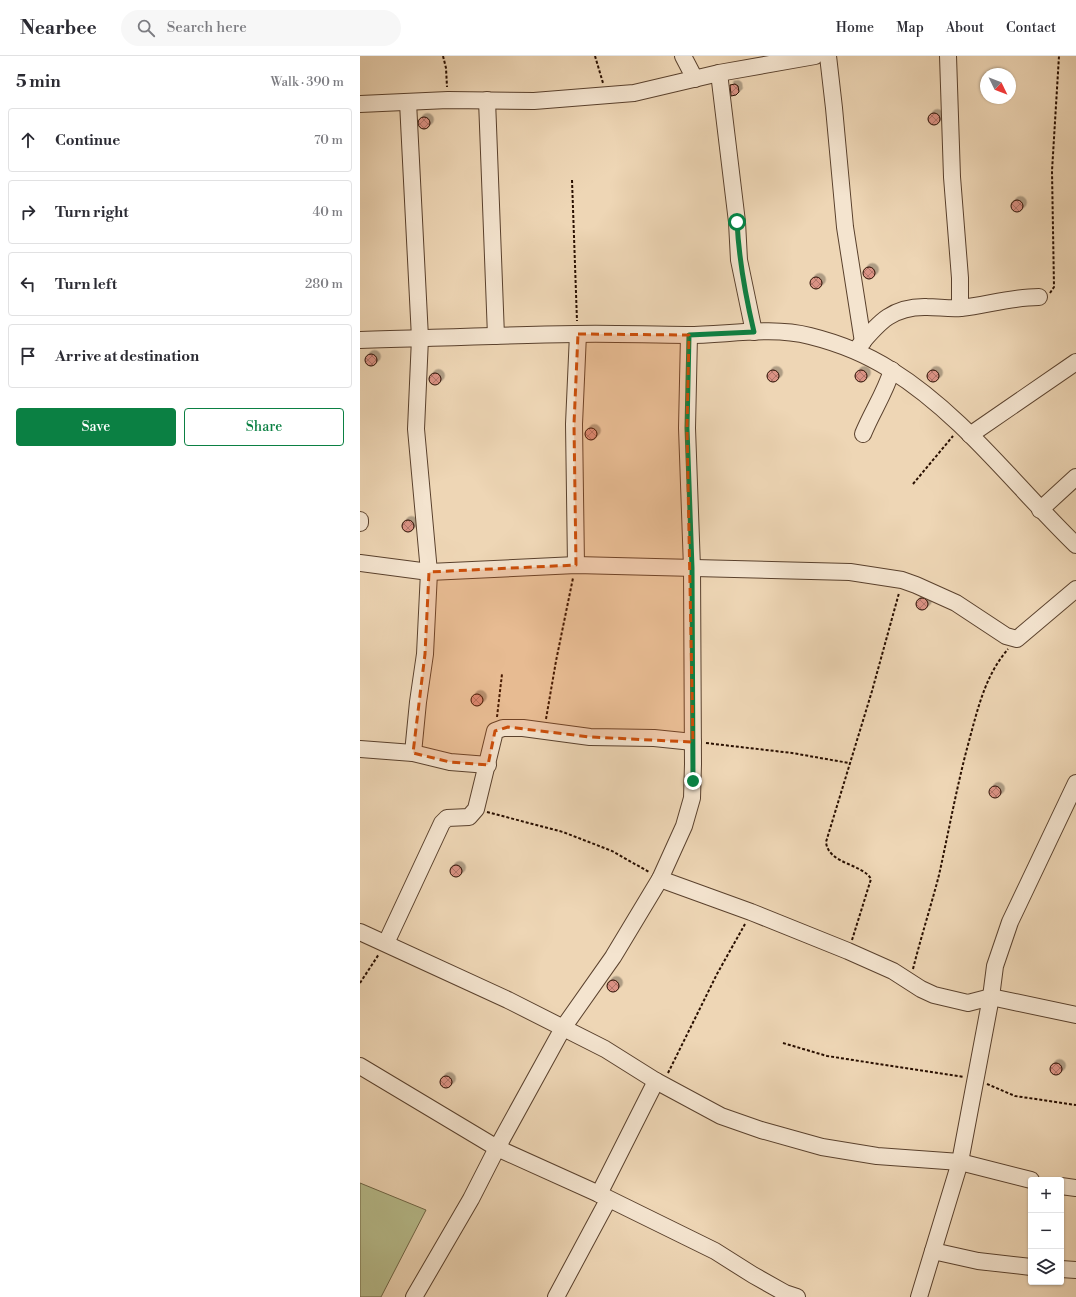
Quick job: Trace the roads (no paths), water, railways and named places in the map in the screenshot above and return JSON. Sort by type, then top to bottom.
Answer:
[{"type":"street","points":[[683,56],[695,79]]},
{"type":"street","points":[[360,104],[448,100],[534,101],[634,93],[719,73],[815,56]]},
{"type":"street","points":[[828,56],[845,227],[859,346]]},
{"type":"street","points":[[948,56],[952,177],[960,278],[960,308]]},
{"type":"street","points":[[719,73],[737,222],[739,260],[743,286],[754,332]]},
{"type":"street","points":[[487,100],[496,336]]},
{"type":"street","points":[[408,102],[420,338],[416,429],[429,572],[425,654],[413,753]]},
{"type":"street","points":[[859,346],[873,328],[891,314],[908,307],[960,308],[1014,298],[1039,297]]},
{"type":"street","points":[[360,340],[578,334],[689,335],[772,332],[809,336],[859,346],[892,370],[966,431],[1040,510],[1076,545]]},
{"type":"street","points":[[576,565],[574,424],[578,334]]},
{"type":"street","points":[[414,1297],[472,1199],[497,1148],[563,1028],[609,963],[660,879],[684,826],[692,798],[693,742],[692,568],[687,428],[689,335]]},
{"type":"street","points":[[966,431],[1076,362]]},
{"type":"street","points":[[863,434],[878,402],[886,390],[892,370]]},
{"type":"street","points":[[1040,510],[1076,477]]},
{"type":"street","points":[[360,563],[429,572],[576,565],[850,572],[902,580],[931,591],[956,603],[1006,636],[1017,639],[1076,589]]},
{"type":"street","points":[[386,943],[397,916],[444,821],[450,818],[469,817],[476,809],[495,732],[508,727],[544,730],[590,737],[654,738],[693,742]]},
{"type":"street","points":[[360,748],[413,753],[450,762],[488,765]]},
{"type":"street","points":[[919,1297],[960,1162],[991,997],[995,966],[1010,922],[1076,783]]},
{"type":"street","points":[[660,879],[751,912],[848,951],[934,995],[968,1003],[991,997],[1076,1015]]},
{"type":"street","points":[[360,932],[487,990],[605,1049],[659,1083],[721,1116],[796,1141],[877,1156],[960,1162],[1028,1179]]},
{"type":"street","points":[[360,1066],[497,1148],[604,1197],[715,1251],[753,1275],[797,1297]]},
{"type":"street","points":[[556,1297],[659,1083]]},
{"type":"street","points":[[1064,1186],[1076,1188]]},
{"type":"street","points":[[933,1250],[978,1261],[1028,1267]]},
{"type":"street","points":[[1064,1269],[1076,1270]]}]
